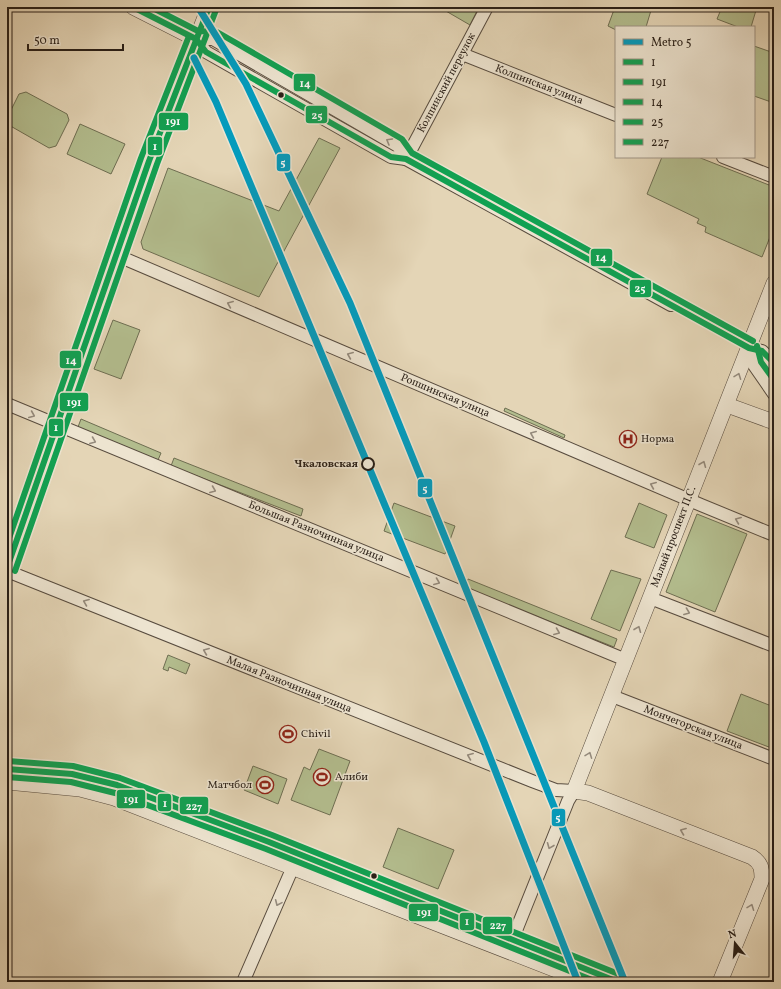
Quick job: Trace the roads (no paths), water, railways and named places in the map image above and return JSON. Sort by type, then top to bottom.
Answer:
[{"type":"street","points":[[133,7],[196,39],[213,39],[248,58],[398,146],[406,159],[671,305]]},
{"type":"street","points":[[7,570],[149,161],[209,7]]},
{"type":"street","name":"Колпинский переулок","points":[[406,159],[487,7]]},
{"type":"street","name":"Колпинская улица","points":[[462,54],[615,115]]},
{"type":"street","points":[[726,158],[774,177]]},
{"type":"street","name":"Ропшинская улица","points":[[116,255],[689,500],[774,534]]},
{"type":"street","name":"Малый проспект П.С.","points":[[510,945],[568,801],[574,791],[749,348],[771,299],[774,283]]},
{"type":"street","points":[[774,364],[762,351],[749,348],[754,365],[774,394]]},
{"type":"street","name":"Большая Разночинная улица","points":[[7,404],[57,426],[626,660]]},
{"type":"street","points":[[727,405],[774,422]]},
{"type":"street","name":"Малая Разночинная улица","points":[[7,570],[532,781],[556,790],[574,791]]},
{"type":"street","points":[[650,598],[774,646]]},
{"type":"street","name":"Мончегорская улица","points":[[612,696],[774,759]]},
{"type":"street","points":[[7,769],[72,774],[95,778],[296,861],[510,945],[618,982]]},
{"type":"street","points":[[7,782],[59,786],[98,793],[296,861]]},
{"type":"street","points":[[574,791],[588,793],[752,857],[758,861],[762,868],[762,879],[720,982]]},
{"type":"street","points":[[243,982],[296,861]]},
{"type":"street","points":[[510,945],[587,982]]},
{"type":"metro line","name":"5","points":[[198,7],[246,84],[350,303],[625,982]]},
{"type":"metro line","name":"5","points":[[194,58],[216,102],[484,742],[578,982]]},
{"type":"place","name":"Норма","points":[[628,439]]},
{"type":"place","name":"Чкаловская","points":[[368,464]]},
{"type":"place","name":"Chivil","points":[[288,734]]},
{"type":"place","name":"Алиби","points":[[322,777]]},
{"type":"place","name":"Матчбол","points":[[265,785]]}]
